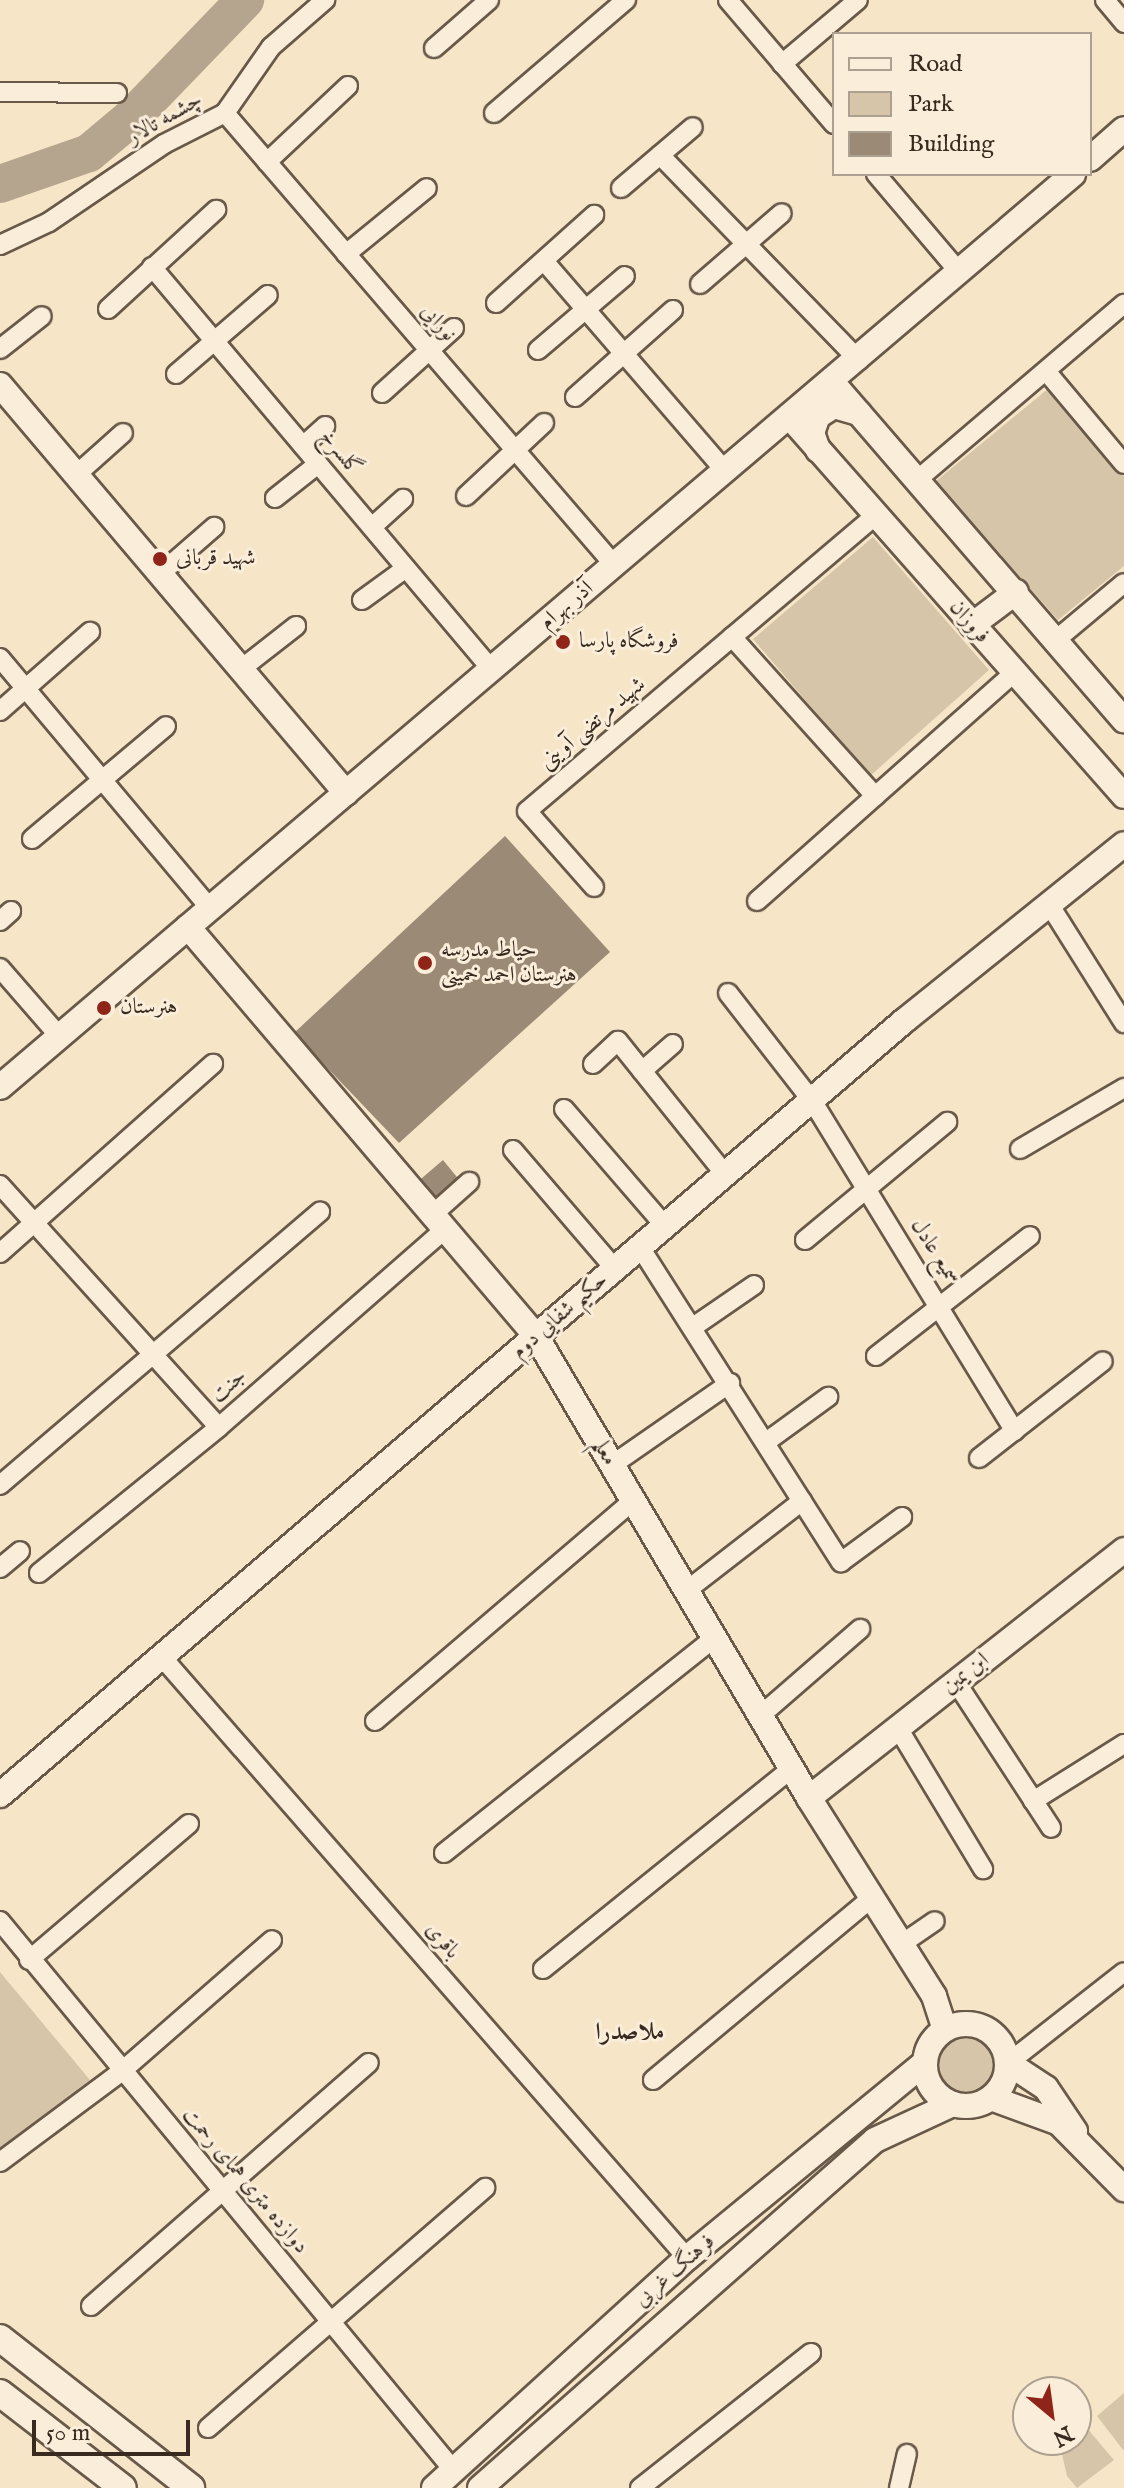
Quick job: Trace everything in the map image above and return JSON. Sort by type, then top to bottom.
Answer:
[{"type":"main road","points":[[0,2338],[191,2488]]},
{"type":"main road","points":[[0,2393],[123,2488]]},
{"type":"street","name":"چشمه تالار","points":[[0,245],[49,222],[164,144],[225,113],[271,47],[325,0]]},
{"type":"street","points":[[434,48],[489,0]]},
{"type":"street","points":[[494,113],[626,0]]},
{"type":"street","points":[[728,0],[832,122]]},
{"type":"street","points":[[782,64],[858,0]]},
{"type":"street","points":[[1105,0],[1124,23]]},
{"type":"street","points":[[267,162],[348,86]]},
{"type":"street","points":[[0,92],[117,93]]},
{"type":"street","name":"نورایی","points":[[225,113],[615,566]]},
{"type":"street","points":[[621,188],[693,127]]},
{"type":"street","points":[[1092,157],[1124,129]]},
{"type":"street","points":[[660,155],[859,360]]},
{"type":"street","points":[[878,176],[960,273]]},
{"type":"street","name":"آذر بهرام","points":[[0,1087],[859,360],[1071,176]]},
{"type":"street","points":[[346,254],[427,188]]},
{"type":"street","points":[[108,309],[216,210]]},
{"type":"street","points":[[700,284],[782,213]]},
{"type":"street","points":[[496,303],[594,215]]},
{"type":"street","points":[[544,261],[726,472]]},
{"type":"street","name":"گلسرخ","points":[[152,267],[492,670]]},
{"type":"street","points":[[538,350],[625,276]]},
{"type":"street","points":[[176,374],[216,343],[268,295]]},
{"type":"street","points":[[917,480],[1124,304]]},
{"type":"street","points":[[575,397],[673,310]]},
{"type":"street","points":[[0,349],[42,316]]},
{"type":"street","points":[[382,393],[454,328]]},
{"type":"street","points":[[1046,371],[1124,464]]},
{"type":"street","points":[[832,382],[1124,720]]},
{"type":"street","points":[[0,385],[346,793]]},
{"type":"street","points":[[818,450],[814,424],[825,409],[843,405],[859,413]]},
{"type":"street","name":"فروزان","points":[[790,417],[1123,794]]},
{"type":"street","points":[[466,496],[544,423]]},
{"type":"street","points":[[303,446],[325,426]]},
{"type":"street","points":[[76,475],[123,433]]},
{"type":"street","points":[[275,498],[318,464]]},
{"type":"street","points":[[372,527],[403,499]]},
{"type":"street","name":"شهید مرتضی آوینی","points":[[594,887],[527,811],[876,515]]},
{"type":"street","points":[[160,574],[214,527]]},
{"type":"street","points":[[362,600],[406,568]]},
{"type":"street","points":[[1057,639],[1124,583]]},
{"type":"street","points":[[972,625],[1016,592]]},
{"type":"street","points":[[241,669],[296,626]]},
{"type":"street","points":[[0,711],[90,632]]},
{"type":"street","points":[[732,637],[875,796]]},
{"type":"street","points":[[0,658],[210,908]]},
{"type":"street","points":[[757,901],[1014,673]]},
{"type":"street","points":[[32,839],[104,782],[166,726]]},
{"type":"street","name":"حکیم شفایی دوم","points":[[0,1795],[725,1174],[1124,844]]},
{"type":"street","points":[[1049,904],[1124,1023]]},
{"type":"street","name":"معلم","points":[[188,927],[536,1336],[791,1769],[870,1899],[934,1996],[945,2029]]},
{"type":"street","points":[[0,968],[60,1037]]},
{"type":"street","name":"سمیع عادل","points":[[728,993],[813,1102],[865,1190],[941,1304],[1015,1431]]},
{"type":"street","points":[[593,1064],[618,1041],[725,1174]]},
{"type":"street","points":[[642,1071],[673,1044]]},
{"type":"street","points":[[0,1253],[213,1064]]},
{"type":"street","points":[[1020,1149],[1124,1088]]},
{"type":"street","points":[[564,1109],[665,1226]]},
{"type":"street","points":[[805,1240],[947,1122]]},
{"type":"street","points":[[513,1150],[615,1269]]},
{"type":"street","name":"جنت","points":[[39,1573],[219,1427],[439,1222],[469,1182]]},
{"type":"street","points":[[0,1185],[219,1427]]},
{"type":"street","points":[[0,1485],[154,1358],[320,1212]]},
{"type":"street","points":[[876,1356],[1030,1236]]},
{"type":"street","points":[[640,1247],[730,1383],[841,1562],[902,1517]]},
{"type":"street","points":[[693,1327],[754,1285]]},
{"type":"street","points":[[979,1458],[1103,1361]]},
{"type":"street","points":[[612,1465],[730,1383]]},
{"type":"street","points":[[766,1442],[828,1397]]},
{"type":"street","points":[[375,1721],[633,1501]]},
{"type":"street","points":[[686,1591],[802,1501]]},
{"type":"street","name":"ابن یمین","points":[[809,1798],[1124,1550]]},
{"type":"street","points":[[0,1568],[20,1551]]},
{"type":"street","points":[[760,1716],[860,1629]]},
{"type":"street","points":[[444,1853],[714,1638]]},
{"type":"street","name":"باقری","points":[[161,1656],[687,2258]]},
{"type":"street","points":[[956,1682],[1051,1828]]},
{"type":"street","points":[[898,1728],[983,1869]]},
{"type":"street","points":[[1033,1801],[1124,1744]]},
{"type":"street","points":[[543,1969],[791,1769]]},
{"type":"street","points":[[29,1960],[189,1824]]},
{"type":"street","points":[[653,2080],[870,1899]]},
{"type":"street","name":"دوازده متری همای رحمت","points":[[0,1921],[29,1960],[454,2471]]},
{"type":"street","points":[[900,1945],[935,1921]]},
{"type":"street","points":[[0,2162],[122,2071],[272,1940]]},
{"type":"street","points":[[1008,2063],[1124,1972]]},
{"type":"street","points":[[958,2024],[986,2028],[1005,2049],[1008,2063],[1007,2076],[991,2098],[966,2106],[953,2104],[932,2088],[924,2063],[927,2050],[945,2029],[958,2024]]},
{"type":"street","points":[[91,2306],[220,2189],[369,2063]]},
{"type":"street","name":"فرهنگ غربی","points":[[434,2488],[687,2258],[924,2063]]},
{"type":"street","points":[[1008,2063],[1046,2088],[1088,2149]]},
{"type":"street","points":[[991,2098],[1059,2123],[1088,2149],[1124,2189]]},
{"type":"street","name":"فرهنگ غربی","points":[[480,2488],[875,2140],[953,2104]]},
{"type":"street","points":[[208,2428],[485,2188]]},
{"type":"street","points":[[640,2488],[811,2353]]},
{"type":"street","points":[[899,2488],[907,2454]]},
{"type":"green space","points":[[1049,388],[1124,476],[1124,566],[1058,620],[936,481]]},
{"type":"green space","points":[[873,537],[989,670],[870,776],[753,639]]},
{"type":"green space","points":[[0,1972],[90,2080],[0,2148]]},
{"type":"green space","points":[[964,2035],[986,2043],[994,2065],[986,2087],[964,2095],[942,2087],[934,2065],[942,2043]]},
{"type":"green space","points":[[1124,2393],[1124,2451],[1097,2416]]},
{"type":"green space","points":[[1092,2434],[1114,2460],[1077,2488],[1067,2476],[1062,2456],[1092,2456]]},
{"type":"building","points":[[505,836],[610,952],[399,1143],[294,1033]]},
{"type":"building","points":[[443,1160],[461,1182],[434,1206],[415,1184]]},
{"type":"waterway","points":[[0,184],[89,153],[132,117],[245,0]]},
{"type":"place","name":"شهید قربانی","points":[[160,559]]},
{"type":"place","name":"فروشگاه پارسا","points":[[563,642]]},
{"type":"place","name":"حیاط مدرسه هنرستان احمد خمینی","points":[[425,963]]},
{"type":"place","name":"هنرستان","points":[[104,1008]]},
{"type":"district","name":"ملاصدرا","points":[[630,2033]]}]
